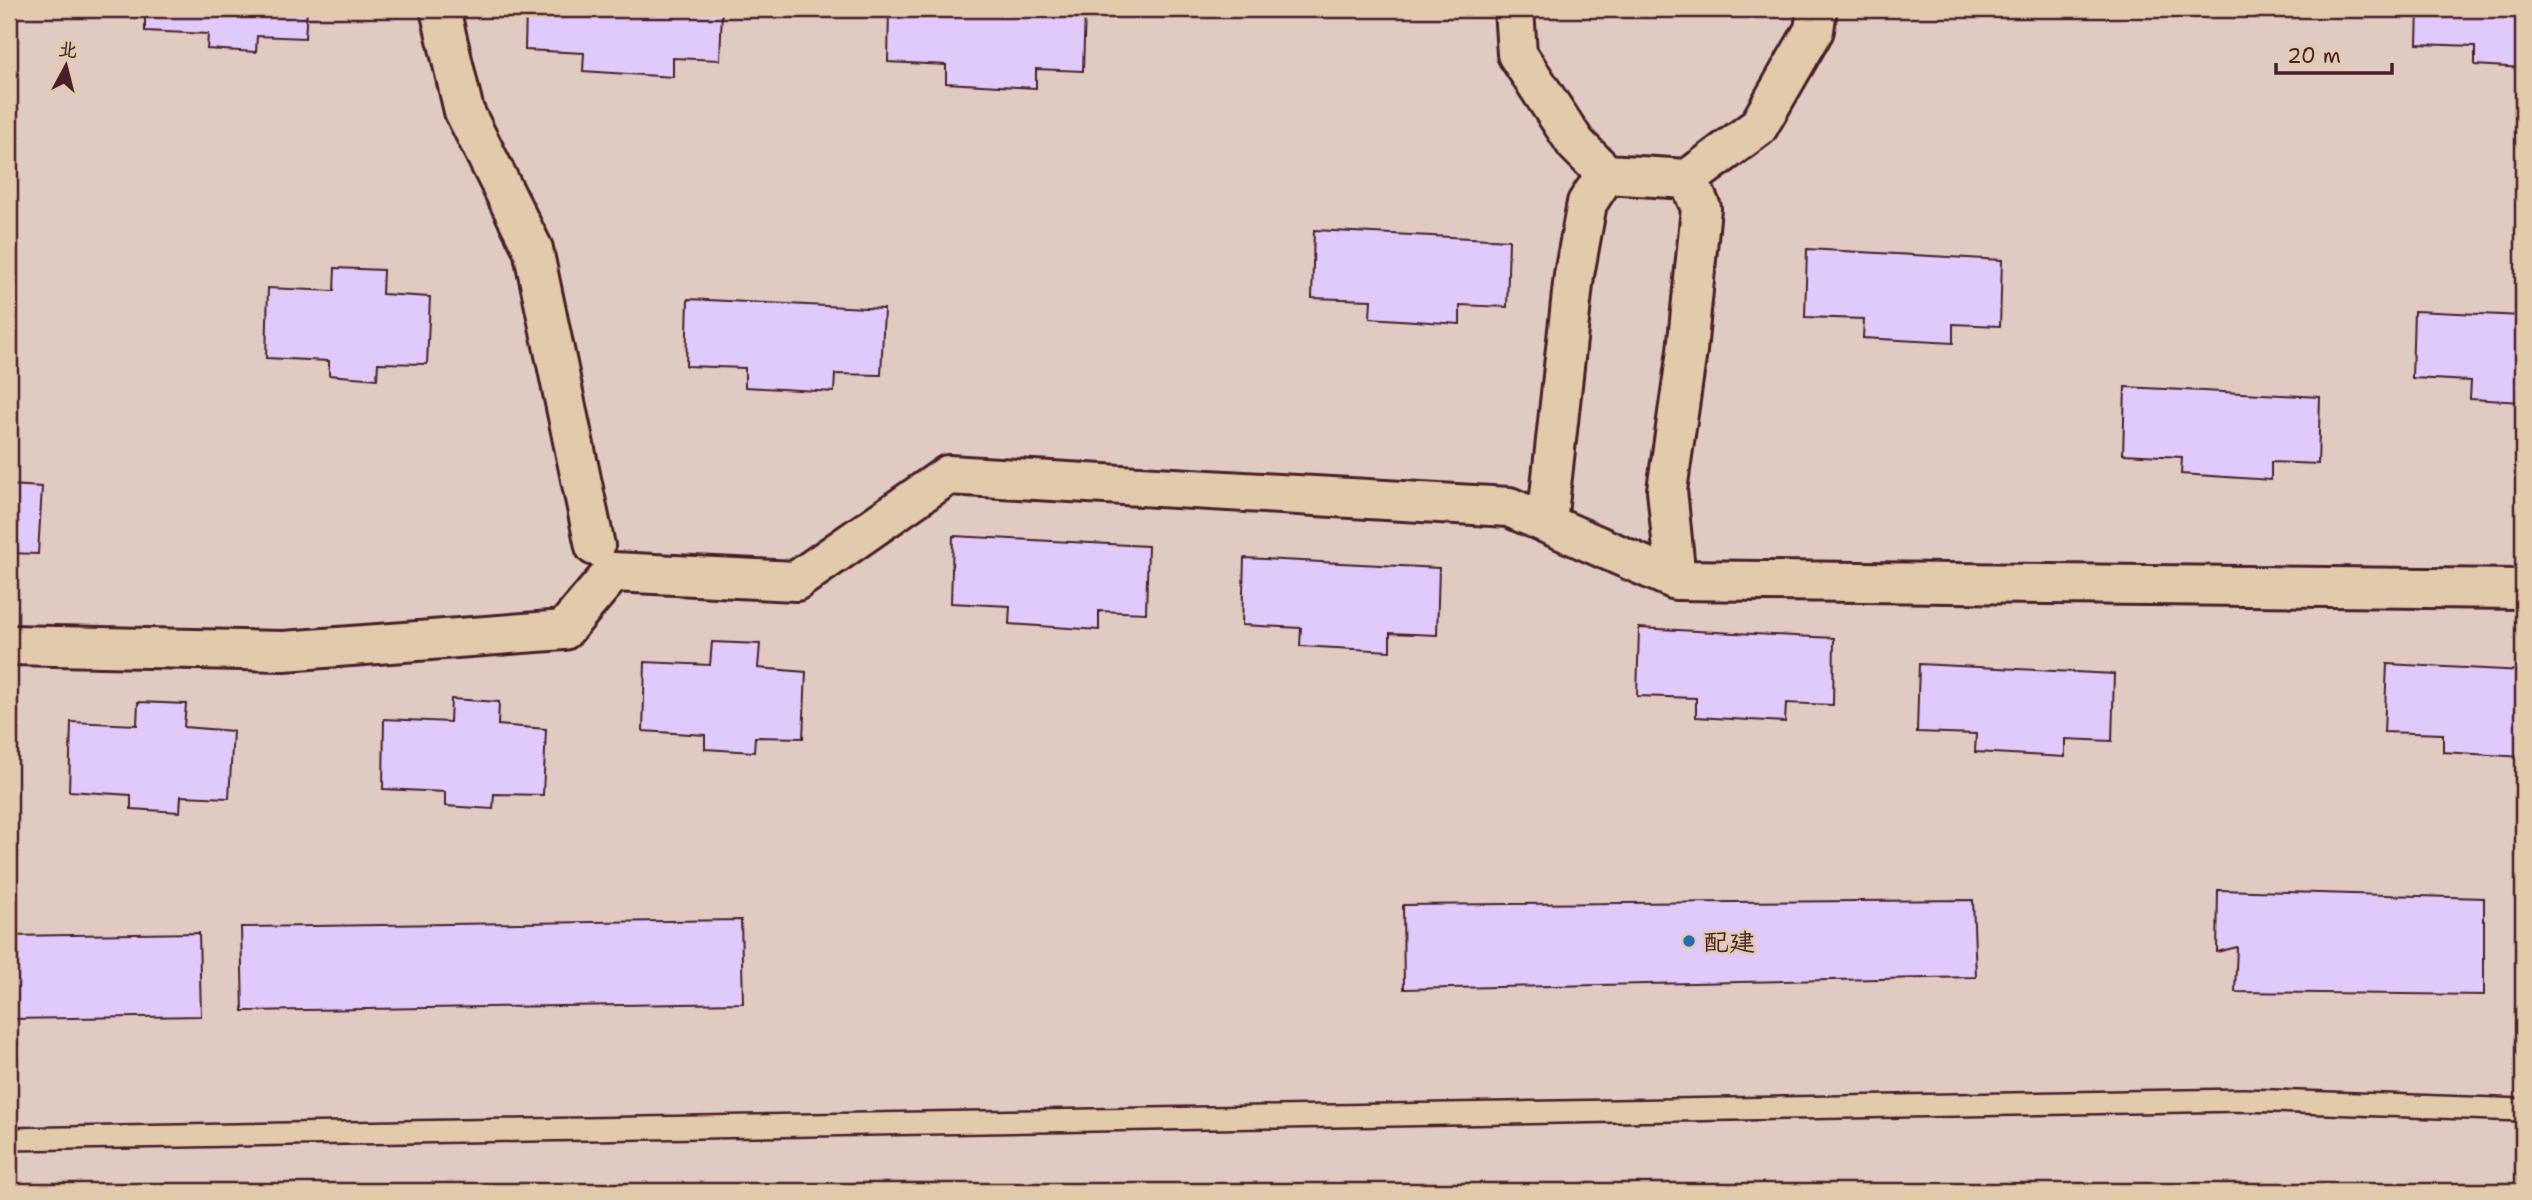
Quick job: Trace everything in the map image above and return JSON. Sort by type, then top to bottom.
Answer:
[{"type":"street","points":[[440,9],[464,111],[533,249],[595,546]]},
{"type":"street","points":[[1514,9],[1517,54],[1576,144],[1606,174],[1688,179],[1758,127],[1814,30],[1817,9]]},
{"type":"street","points":[[1547,523],[1574,275],[1587,203],[1606,174]]},
{"type":"street","points":[[1676,580],[1667,491],[1687,351],[1702,208],[1688,179]]},
{"type":"street","points":[[9,645],[284,651],[564,630],[613,572],[796,581],[948,475],[1509,507],[1676,580],[2523,589]]},
{"type":"lane","points":[[9,1139],[2244,1100],[2523,1110]]},
{"type":"building","points":[[145,9],[307,9],[305,38],[257,36],[256,52],[207,49],[208,34],[145,31]]},
{"type":"building","points":[[526,9],[722,9],[720,60],[673,58],[673,77],[583,71],[584,53],[525,50]]},
{"type":"building","points":[[889,9],[1085,9],[1083,71],[1036,69],[1036,88],[946,83],[946,65],[888,62]]},
{"type":"building","points":[[1945,9],[2025,9],[2025,13]]},
{"type":"building","points":[[2418,9],[2523,9],[2523,68],[2475,65],[2475,46],[2417,44]]},
{"type":"building","points":[[1314,230],[1509,240],[1507,307],[1460,305],[1460,324],[1370,318],[1371,300],[1312,298]]},
{"type":"building","points":[[1807,249],[2002,260],[2000,326],[1953,324],[1953,343],[1863,338],[1864,319],[1805,317]]},
{"type":"building","points":[[335,268],[383,270],[382,294],[430,297],[427,364],[378,363],[377,379],[329,375],[329,361],[266,358],[268,288],[334,291]]},
{"type":"building","points":[[688,299],[884,309],[881,375],[835,374],[834,392],[745,387],[745,368],[686,366]]},
{"type":"building","points":[[2414,311],[2523,316],[2523,402],[2470,399],[2471,381],[2412,378]]},
{"type":"building","points":[[2125,387],[2320,397],[2318,464],[2271,462],[2271,480],[2181,474],[2182,457],[2123,454]]},
{"type":"building","points":[[9,485],[42,487],[38,554],[9,553]]},
{"type":"building","points":[[953,536],[1148,546],[1146,613],[1099,611],[1099,630],[1009,624],[1010,606],[951,603]]},
{"type":"building","points":[[1244,558],[1439,568],[1437,635],[1390,633],[1390,651],[1300,646],[1301,628],[1242,625]]},
{"type":"building","points":[[1639,628],[1834,638],[1833,705],[1786,703],[1785,722],[1696,717],[1696,698],[1637,696]]},
{"type":"building","points":[[712,642],[760,644],[758,668],[806,672],[803,738],[755,737],[754,752],[705,749],[705,735],[643,731],[645,662],[710,665]]},
{"type":"building","points":[[1919,664],[2114,674],[2112,741],[2065,739],[2065,757],[1975,752],[1976,734],[1917,732]]},
{"type":"building","points":[[2387,664],[2523,671],[2523,757],[2443,752],[2443,734],[2384,732]]},
{"type":"building","points":[[451,699],[499,702],[498,725],[546,729],[543,795],[494,794],[493,809],[445,806],[445,792],[383,789],[384,719],[450,722]]},
{"type":"building","points":[[138,702],[186,704],[184,727],[233,731],[229,798],[181,796],[180,812],[131,809],[131,795],[69,791],[71,722],[137,725]]},
{"type":"building","points":[[2218,890],[2484,898],[2484,995],[2235,992],[2237,947],[2217,952]]},
{"type":"building","name":"配建","points":[[1973,900],[1976,977],[1404,989],[1403,905]]},
{"type":"building","points":[[741,920],[743,1003],[243,1011],[241,927]]},
{"type":"building","points":[[199,933],[201,1016],[9,1019],[9,936]]},
{"type":"place","name":"配建","points":[[1689,941]]}]
